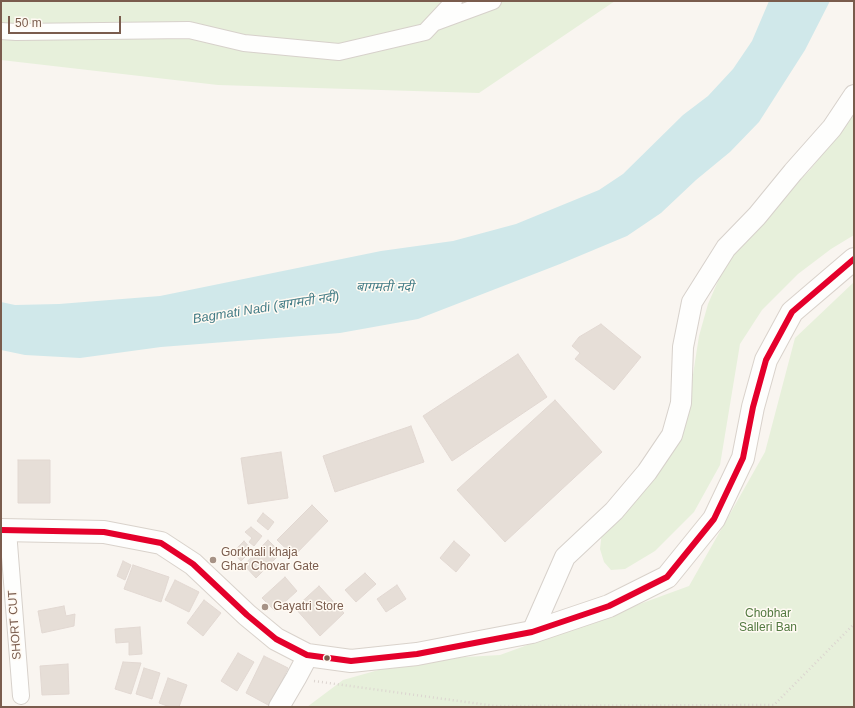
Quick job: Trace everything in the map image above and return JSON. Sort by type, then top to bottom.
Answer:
[{"type":"main road","points":[[5,530],[104,532],[161,543],[193,564],[247,615],[276,639],[307,655],[351,661],[417,654],[532,632],[609,606],[667,577],[714,519],[743,458],[753,407],[766,360],[792,312],[854,259]]},
{"type":"street","points":[[1,31],[189,30],[244,43],[339,52],[424,32],[454,1]]},
{"type":"street","points":[[432,23],[493,1]]},
{"type":"street","points":[[532,632],[565,557],[614,511],[647,472],[672,435],[681,403],[683,347],[692,302],[726,248],[757,216],[832,128],[854,95]]},
{"type":"street","name":"SHORT CUT","points":[[5,530],[21,696]]},
{"type":"street","points":[[279,707],[296,678],[307,655]]},
{"type":"path","points":[[296,678],[496,706],[774,705],[854,624]]},
{"type":"green space","points":[[1,1],[615,1],[479,93],[218,85],[1,60]]},
{"type":"green space","points":[[854,115],[854,235],[831,249],[798,274],[762,310],[740,344],[720,465],[694,512],[655,551],[625,569],[611,570],[604,562],[600,549],[602,531],[663,464],[692,381],[699,336],[708,304],[725,265],[756,221],[809,171]]},
{"type":"green space","name":"Chobhar Salleri Ban","points":[[854,282],[854,707],[307,707],[343,680],[414,660],[500,655],[689,586],[765,452],[795,338]]},
{"type":"water","name":"बागमती नदी","points":[[769,1],[830,1],[805,50],[759,122],[730,152],[696,180],[661,213],[627,236],[560,264],[418,319],[340,333],[161,347],[80,358],[25,355],[1,350],[1,302],[15,305],[59,304],[160,296],[381,251],[453,241],[516,224],[599,190],[623,174],[683,115],[708,96],[733,69],[752,41]]},
{"type":"building","points":[[601,324],[641,357],[614,390],[575,359],[580,353],[572,346],[579,337]]},
{"type":"building","points":[[518,354],[547,397],[452,461],[423,416]]},
{"type":"building","points":[[555,400],[602,452],[505,542],[457,490]]},
{"type":"building","points":[[411,426],[424,462],[335,492],[323,456]]},
{"type":"building","points":[[281,452],[288,498],[248,504],[241,458]]},
{"type":"building","points":[[18,460],[50,460],[50,503],[18,503]]},
{"type":"building","points":[[312,505],[328,521],[294,556],[277,540]]},
{"type":"building","points":[[263,513],[274,522],[268,530],[257,521]]},
{"type":"building","points":[[251,527],[262,536],[254,546],[249,542],[252,538],[245,532]]},
{"type":"building","points":[[268,540],[281,553],[256,578],[244,565]]},
{"type":"building","points":[[244,541],[252,550],[241,561],[233,552]]},
{"type":"building","points":[[454,541],[470,555],[456,572],[440,558]]},
{"type":"building","points":[[123,561],[131,565],[125,580],[117,576]]},
{"type":"building","points":[[133,565],[169,577],[161,602],[124,589]]},
{"type":"building","points":[[365,573],[376,584],[356,602],[345,590]]},
{"type":"building","points":[[285,577],[297,591],[275,611],[262,598]]},
{"type":"building","points":[[175,580],[199,592],[189,612],[165,600]]},
{"type":"building","points":[[397,585],[406,599],[386,612],[377,599]]},
{"type":"building","points":[[319,586],[344,613],[320,636],[295,608]]},
{"type":"building","points":[[204,600],[221,613],[203,636],[187,623]]},
{"type":"building","points":[[64,606],[66,616],[75,614],[74,626],[42,633],[38,611]]},
{"type":"building","points":[[140,627],[142,654],[129,655],[129,642],[116,643],[115,629]]},
{"type":"building","points":[[238,653],[254,662],[237,691],[221,681]]},
{"type":"building","points":[[264,656],[288,668],[270,706],[246,693]]},
{"type":"building","points":[[123,662],[141,663],[131,694],[115,689]]},
{"type":"building","points":[[68,664],[69,694],[42,695],[40,666]]},
{"type":"building","points":[[144,668],[160,673],[152,699],[136,694]]},
{"type":"building","points":[[168,678],[187,685],[179,707],[170,707],[159,703]]},
{"type":"transit line","points":[[1,530],[104,532],[161,543],[193,564],[247,615],[276,639],[307,655],[351,661],[417,654],[532,632],[609,606],[667,577],[714,519],[743,458],[753,407],[766,360],[792,312],[854,259]]},
{"type":"place","name":"Gorkhali khaja Ghar Chovar Gate","points":[[213,560]]},
{"type":"place","name":"Gayatri Store","points":[[265,607]]},
{"type":"water label","name":"Bagmati Nadi (बागमती नदी)","points":[[266,308]]}]
